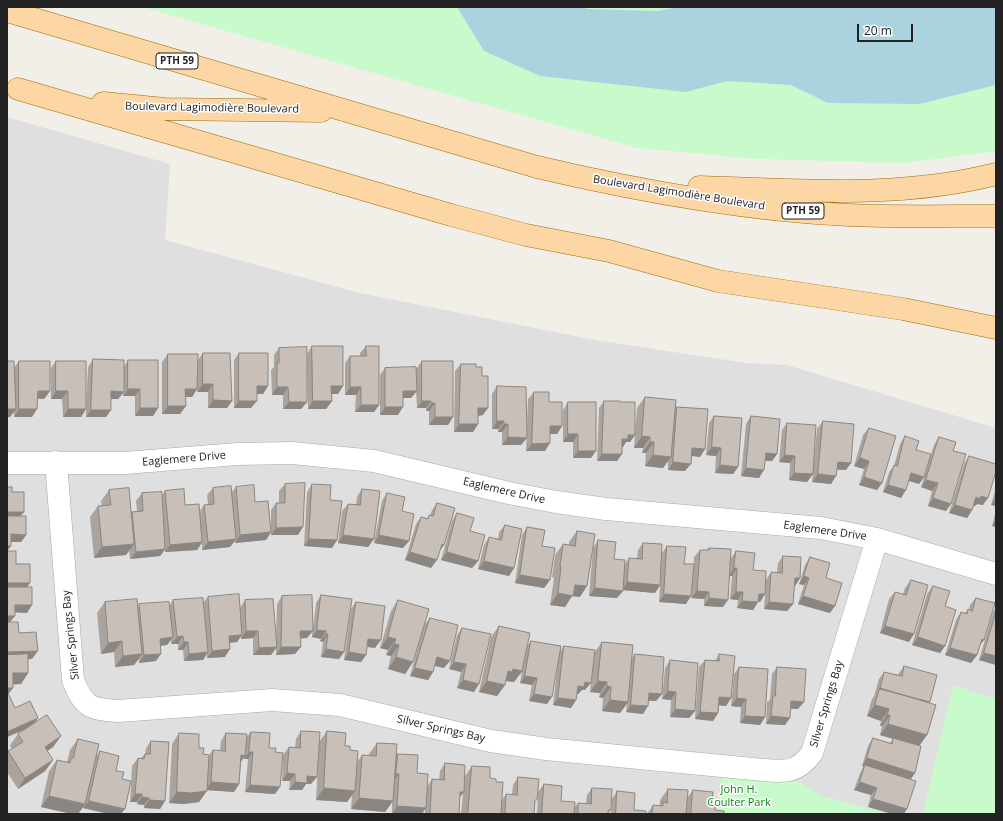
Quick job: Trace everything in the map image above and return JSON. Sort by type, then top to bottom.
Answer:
[{"type":"main road","name":"Boulevard Lagimodière Boulevard","points":[[7,11],[537,167],[612,185],[744,206],[846,215],[996,216]]},
{"type":"main road","name":"Boulevard Lagimodière Boulevard","points":[[13,87],[142,108],[348,111]]},
{"type":"main road","points":[[13,87],[443,213],[526,234],[608,251],[718,281],[903,309],[996,328]]},
{"type":"main road","points":[[612,185],[857,192],[930,186],[972,180],[996,174]]},
{"type":"street","name":"Eaglemere Drive","points":[[7,463],[126,463],[237,454],[292,453],[374,461],[510,493],[556,502],[606,509],[821,528],[877,538],[996,574]]},
{"type":"street","name":"Silver Springs Bay","points":[[56,462],[73,680],[80,698],[88,705],[98,710],[118,711],[272,700],[340,705],[491,741],[539,748],[763,770],[789,771],[798,767],[812,752],[877,538]]},
{"type":"shaded area","points":[[7,117],[170,164],[165,240],[360,293],[595,340],[746,363],[787,365],[996,428],[996,814],[7,814]]},
{"type":"green space","points":[[142,7],[996,7],[996,151],[904,163],[757,159],[637,148]]},
{"type":"green space","points":[[953,685],[996,699],[996,814],[923,814]]},
{"type":"green space","name":"John H. Coulter Park","points":[[722,778],[800,782],[820,795],[886,814],[719,814]]},
{"type":"water","points":[[457,7],[584,7],[587,9],[658,11],[677,7],[996,7],[996,85],[919,104],[828,103],[791,85],[727,81],[686,92],[540,76],[484,51]]},
{"type":"building","points":[[312,346],[343,346],[343,386],[331,386],[332,401],[313,401]]},
{"type":"building","points":[[366,346],[379,346],[379,405],[361,405],[361,387],[350,387],[350,356],[366,356]]},
{"type":"building","points":[[307,347],[307,402],[289,402],[288,387],[277,387],[277,363],[279,363],[279,348]]},
{"type":"building","points":[[203,353],[230,353],[232,401],[213,400],[213,384],[203,384]]},
{"type":"building","points":[[239,353],[268,353],[268,386],[257,386],[257,401],[239,401]]},
{"type":"building","points":[[168,354],[198,354],[197,389],[185,389],[186,406],[168,406]]},
{"type":"building","points":[[93,359],[124,360],[124,392],[111,391],[111,410],[91,410]]},
{"type":"building","points":[[128,360],[158,360],[158,408],[140,408],[140,389],[128,389]]},
{"type":"building","points":[[7,361],[14,361],[16,409],[7,409]]},
{"type":"building","points":[[19,361],[50,361],[50,391],[38,391],[37,409],[19,409]]},
{"type":"building","points":[[56,361],[86,361],[86,409],[68,409],[68,391],[56,391]]},
{"type":"building","points":[[422,361],[453,361],[453,417],[435,417],[435,403],[432,403],[431,401],[422,401]]},
{"type":"building","points":[[461,364],[476,364],[476,367],[482,367],[482,376],[488,376],[488,408],[478,408],[478,424],[459,424]]},
{"type":"building","points":[[416,367],[417,391],[403,391],[403,407],[385,407],[385,368]]},
{"type":"building","points":[[497,386],[526,387],[527,438],[508,437],[508,424],[504,424],[504,421],[497,421]]},
{"type":"building","points":[[534,392],[549,392],[549,402],[562,402],[562,426],[550,426],[550,443],[532,444]]},
{"type":"building","points":[[645,397],[676,400],[671,457],[653,455],[654,442],[650,442],[650,437],[642,436]]},
{"type":"building","points":[[604,401],[635,402],[635,435],[628,435],[628,439],[622,439],[622,454],[602,454]]},
{"type":"building","points":[[568,402],[596,402],[596,451],[578,451],[578,434],[568,434]]},
{"type":"building","points":[[677,407],[708,409],[705,449],[692,448],[691,464],[673,462]]},
{"type":"building","points":[[714,416],[742,418],[738,467],[720,465],[721,448],[712,447]]},
{"type":"building","points":[[751,416],[780,419],[777,454],[766,453],[764,470],[746,468]]},
{"type":"building","points":[[823,421],[854,424],[851,463],[838,462],[836,476],[818,474]]},
{"type":"building","points":[[787,423],[816,425],[813,474],[794,473],[795,456],[785,455]]},
{"type":"building","points":[[869,428],[896,436],[882,483],[864,477],[869,461],[860,458]]},
{"type":"building","points":[[905,436],[919,441],[916,450],[931,454],[924,477],[911,473],[906,490],[888,485],[894,465],[897,466]]},
{"type":"building","points":[[939,437],[956,442],[953,451],[966,454],[951,504],[933,498],[938,483],[926,480]]},
{"type":"building","points":[[969,456],[996,464],[996,471],[988,498],[981,496],[980,499],[976,497],[972,510],[955,505]]},
{"type":"building","points":[[305,483],[303,527],[276,528],[276,503],[285,503],[285,484]]},
{"type":"building","points":[[312,484],[331,485],[330,500],[342,501],[337,540],[309,539]]},
{"type":"building","points":[[254,485],[255,502],[268,501],[271,532],[240,535],[236,487]]},
{"type":"building","points":[[231,486],[236,539],[208,542],[204,505],[214,504],[213,488]]},
{"type":"building","points":[[12,487],[12,492],[24,492],[24,512],[7,512],[7,488]]},
{"type":"building","points":[[129,488],[134,544],[102,547],[98,506],[111,505],[109,490]]},
{"type":"building","points":[[184,489],[185,505],[199,504],[202,542],[170,545],[165,491]]},
{"type":"building","points":[[362,489],[380,491],[374,539],[343,535],[348,504],[360,505]]},
{"type":"building","points":[[162,492],[165,549],[136,552],[132,512],[143,511],[142,493]]},
{"type":"building","points":[[387,493],[405,497],[402,511],[414,514],[409,541],[379,535]]},
{"type":"building","points":[[437,503],[455,508],[444,545],[442,544],[437,560],[410,552],[421,517],[428,519],[429,515],[433,516]]},
{"type":"building","points":[[457,513],[474,518],[470,531],[485,535],[478,561],[447,552]]},
{"type":"building","points":[[7,516],[26,516],[26,535],[11,534],[11,546],[7,546]]},
{"type":"building","points":[[505,525],[522,529],[514,568],[484,561],[489,537],[501,540]]},
{"type":"building","points":[[527,527],[545,530],[542,546],[555,548],[550,580],[520,575]]},
{"type":"building","points":[[577,531],[595,534],[587,586],[575,585],[573,596],[558,593],[563,544],[575,546]]},
{"type":"building","points":[[598,540],[616,542],[614,559],[625,560],[623,591],[595,588]]},
{"type":"building","points":[[643,543],[662,544],[660,585],[627,582],[629,558],[642,559]]},
{"type":"building","points":[[667,546],[686,547],[684,564],[694,564],[691,596],[664,594]]},
{"type":"building","points":[[709,548],[731,549],[728,600],[709,598],[709,592],[697,591],[700,550],[709,550]]},
{"type":"building","points":[[7,551],[16,551],[16,564],[30,564],[30,583],[7,583]]},
{"type":"building","points":[[736,551],[755,553],[753,570],[766,571],[765,594],[759,594],[758,602],[742,601],[743,592],[736,592],[737,568],[734,568]]},
{"type":"building","points":[[783,556],[801,557],[800,578],[795,578],[793,604],[769,602],[771,572],[782,573]]},
{"type":"building","points":[[810,557],[830,563],[826,578],[842,583],[835,606],[803,596],[809,578],[804,576]]},
{"type":"building","points":[[911,580],[928,585],[914,634],[885,626],[895,592],[906,595]]},
{"type":"building","points":[[933,586],[950,591],[945,606],[956,610],[945,646],[918,637]]},
{"type":"building","points":[[7,587],[32,587],[32,605],[15,605],[15,616],[7,616]]},
{"type":"building","points":[[239,594],[242,635],[229,636],[230,649],[212,651],[208,597]]},
{"type":"building","points":[[312,595],[313,631],[300,631],[301,647],[281,647],[282,596]]},
{"type":"building","points":[[321,595],[352,599],[344,652],[326,649],[328,634],[326,634],[326,631],[317,630]]},
{"type":"building","points":[[203,598],[208,652],[189,654],[188,642],[184,642],[183,636],[177,637],[173,600]]},
{"type":"building","points":[[976,598],[995,603],[984,640],[982,639],[977,655],[950,648],[961,612],[967,614],[968,609],[972,611]]},
{"type":"building","points":[[137,599],[142,654],[123,656],[122,641],[108,643],[105,602]]},
{"type":"building","points":[[273,599],[277,647],[259,648],[258,631],[246,631],[245,600]]},
{"type":"building","points":[[398,600],[429,609],[413,662],[396,657],[399,645],[394,644],[396,639],[388,637]]},
{"type":"building","points":[[169,602],[173,637],[160,639],[161,654],[144,655],[139,604]]},
{"type":"building","points":[[356,602],[385,606],[381,640],[368,639],[366,655],[349,652]]},
{"type":"building","points":[[996,612],[996,656],[984,653]]},
{"type":"building","points":[[430,618],[458,625],[450,661],[437,657],[433,672],[415,668]]},
{"type":"building","points":[[7,622],[18,622],[19,633],[36,632],[38,651],[7,652]]},
{"type":"building","points":[[499,626],[530,633],[522,671],[513,669],[512,672],[508,671],[505,685],[487,681]]},
{"type":"building","points":[[462,628],[491,634],[479,684],[463,680],[466,664],[454,662]]},
{"type":"building","points":[[531,641],[561,646],[552,697],[534,694],[537,678],[525,676]]},
{"type":"building","points":[[602,642],[633,645],[628,702],[610,700],[611,687],[607,686],[607,682],[598,681]]},
{"type":"building","points":[[564,646],[595,650],[591,683],[585,682],[584,687],[578,686],[576,700],[558,698]]},
{"type":"building","points":[[28,654],[28,673],[13,673],[13,688],[7,688],[7,655]]},
{"type":"building","points":[[635,654],[664,657],[662,694],[649,693],[648,706],[631,705]]},
{"type":"building","points":[[719,654],[735,656],[731,698],[719,697],[718,713],[700,712],[705,660],[719,661]]},
{"type":"building","points":[[670,660],[698,663],[695,711],[675,709],[676,692],[668,691]]},
{"type":"building","points":[[904,666],[937,675],[930,702],[880,689],[884,672],[902,676]]},
{"type":"building","points":[[739,667],[768,669],[765,717],[745,716],[746,699],[737,698]]},
{"type":"building","points":[[777,667],[806,669],[804,702],[791,701],[790,718],[771,716],[773,696],[775,696]]},
{"type":"building","points":[[880,688],[936,705],[927,735],[888,724],[890,715],[887,715],[889,709],[875,705]]},
{"type":"building","points":[[9,695],[15,708],[30,701],[38,718],[7,732],[7,696]]},
{"type":"building","points":[[47,715],[61,736],[45,747],[53,760],[25,778],[8,751],[23,742],[18,734]]},
{"type":"building","points":[[301,731],[320,732],[317,777],[307,776],[307,783],[295,782],[295,774],[287,773],[289,747],[300,748]]},
{"type":"building","points":[[327,731],[346,733],[345,746],[350,746],[350,750],[358,751],[355,791],[324,788]]},
{"type":"building","points":[[251,732],[270,733],[269,748],[276,748],[275,752],[283,753],[280,787],[250,785],[253,752],[249,752]]},
{"type":"building","points":[[179,733],[199,734],[199,748],[204,748],[203,754],[209,755],[207,791],[191,793],[177,792]]},
{"type":"building","points":[[226,733],[247,734],[245,756],[241,755],[239,784],[211,782],[213,750],[225,751]]},
{"type":"building","points":[[873,738],[892,744],[893,738],[921,746],[915,773],[867,758]]},
{"type":"building","points":[[78,739],[99,744],[85,804],[49,796],[57,760],[70,763],[71,758],[73,758]]},
{"type":"building","points":[[151,741],[169,742],[165,801],[149,800],[149,798],[142,797],[142,794],[135,794],[138,758],[144,759],[145,754],[150,754]]},
{"type":"building","points":[[377,743],[397,744],[393,801],[359,798],[362,755],[376,756]]},
{"type":"building","points":[[100,751],[119,756],[116,771],[124,772],[122,779],[131,781],[125,809],[89,801]]},
{"type":"building","points":[[398,754],[418,755],[417,773],[428,774],[426,808],[397,806],[399,774],[396,774]]},
{"type":"building","points":[[445,763],[465,765],[464,792],[460,792],[459,814],[430,814],[432,779],[444,780]]},
{"type":"building","points":[[865,765],[916,781],[907,809],[873,799],[877,788],[860,782]]},
{"type":"building","points":[[472,766],[490,767],[490,778],[496,779],[496,782],[503,782],[501,814],[468,814]]},
{"type":"building","points":[[518,777],[539,779],[534,814],[505,814],[506,794],[517,795]]},
{"type":"building","points":[[544,784],[562,786],[561,801],[575,802],[574,814],[542,814]]},
{"type":"building","points":[[592,788],[612,789],[611,810],[608,810],[608,814],[578,814],[578,803],[591,804]]},
{"type":"building","points":[[668,789],[688,790],[686,814],[652,814],[653,805],[663,806],[663,802],[667,803]]},
{"type":"building","points":[[693,790],[713,792],[711,806],[715,807],[715,810],[724,811],[724,814],[691,814]]},
{"type":"building","points":[[617,791],[635,793],[634,810],[646,811],[646,814],[616,814]]}]
